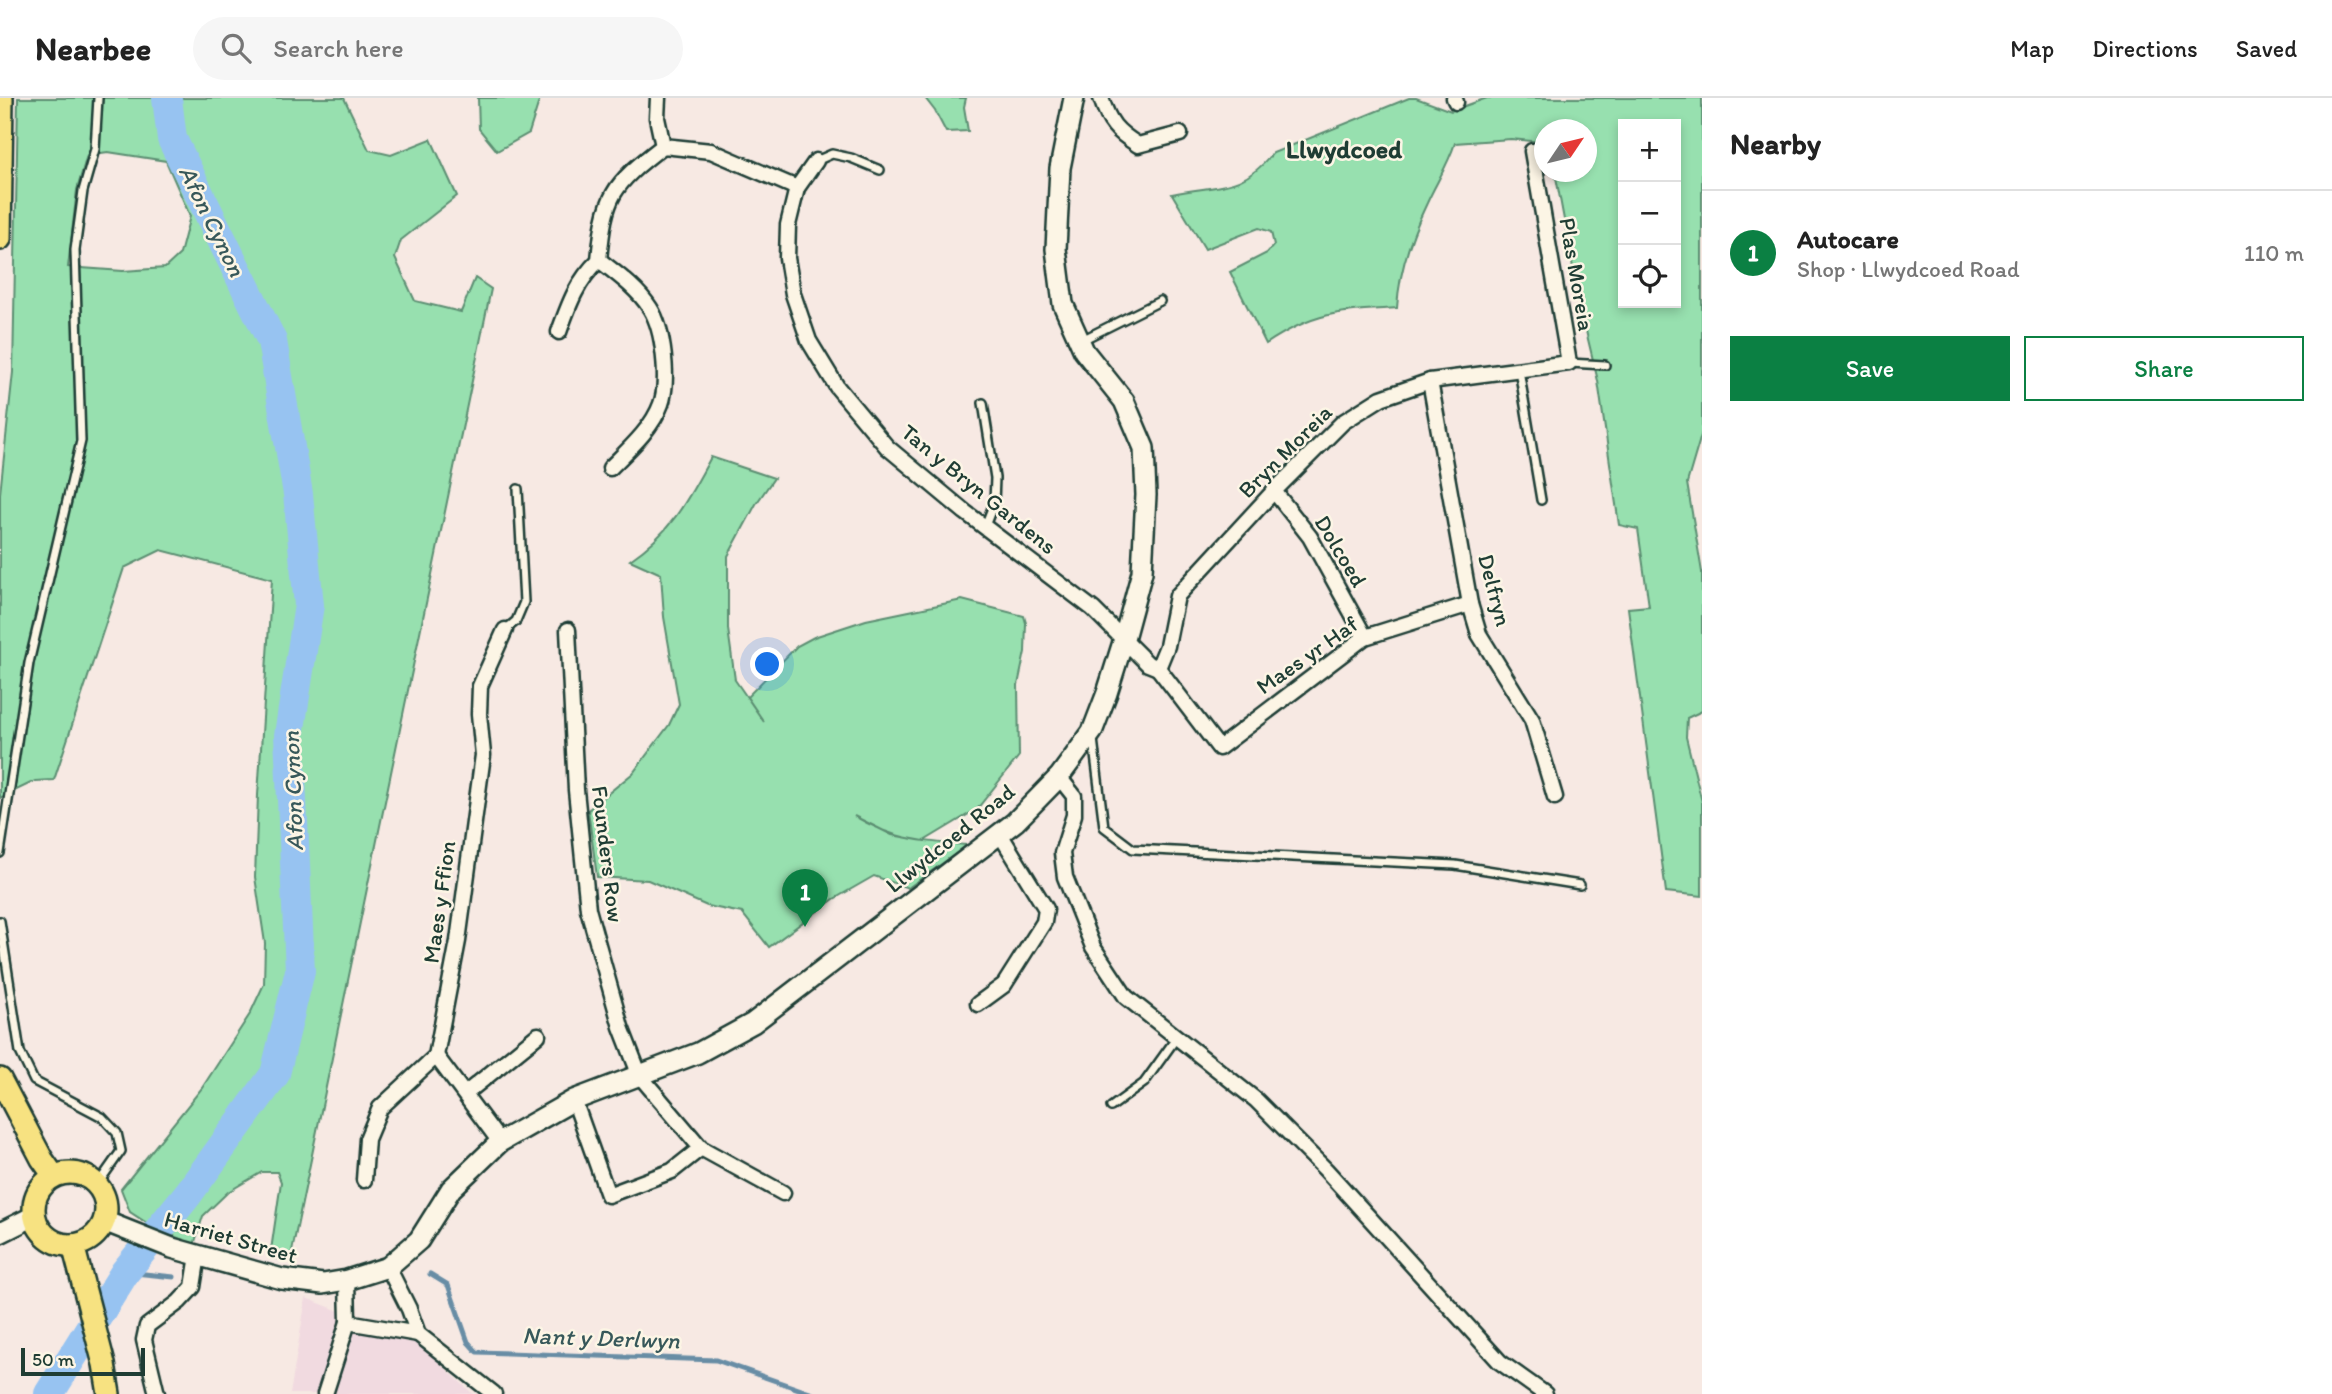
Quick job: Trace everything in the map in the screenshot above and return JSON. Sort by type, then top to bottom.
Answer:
[{"type":"main road","points":[[0,239],[2,98]]},
{"type":"main road","name":"Llwydcoed Road","points":[[347,1280],[388,1267],[419,1240],[451,1189],[500,1142],[574,1100],[698,1053],[753,1023],[1015,822],[1059,777],[1091,732],[1124,642],[1142,572],[1146,495],[1144,448],[1124,401],[1084,351],[1062,304],[1056,248],[1060,168],[1074,98]]},
{"type":"main road","points":[[0,1079],[42,1159],[54,1176]]},
{"type":"main road","points":[[77,1173],[97,1185],[106,1202],[104,1222],[92,1238],[73,1245],[53,1241],[44,1234],[34,1216],[34,1204],[44,1183],[54,1176],[77,1173]]},
{"type":"main road","points":[[0,1233],[34,1216]]},
{"type":"main road","name":"Harriet Street","points":[[104,1222],[172,1248],[282,1279],[323,1284],[347,1280]]},
{"type":"main road","points":[[73,1245],[104,1364],[109,1394]]},
{"type":"street","points":[[658,98],[657,118],[663,146]]},
{"type":"street","points":[[1101,98],[1107,117],[1119,132],[1138,145],[1180,134]]},
{"type":"street","points":[[559,332],[575,289],[586,272],[599,260],[603,220],[608,203],[628,175],[663,146],[711,151],[797,188]]},
{"type":"street","name":"Plas Moreia","points":[[1532,151],[1569,363]]},
{"type":"street","name":"Tan y Bryn Gardens","points":[[816,161],[797,188],[788,225],[787,258],[793,293],[809,341],[838,387],[887,447],[985,527],[1093,608],[1124,642]]},
{"type":"street","points":[[599,260],[635,290],[652,310],[659,332],[666,381],[661,406],[636,442],[610,468]]},
{"type":"street","name":"Bryn Moreia","points":[[1158,668],[1167,646],[1177,596],[1274,491],[1343,422],[1381,398],[1430,381],[1569,363]]},
{"type":"street","name":"Delfryn","points":[[1430,381],[1470,604],[1479,634],[1532,720],[1555,797]]},
{"type":"street","name":"Dolcoed","points":[[1274,491],[1310,537],[1365,637]]},
{"type":"street","name":"Maes yr Haf","points":[[1158,668],[1219,748],[1365,637],[1470,604]]},
{"type":"street","name":"Maes y Ffion","points":[[436,1056],[457,941],[483,755],[479,714],[480,685],[505,630]]},
{"type":"street","name":"Founders Row","points":[[568,630],[576,790],[587,909],[621,1027],[640,1076],[701,1148]]},
{"type":"street","points":[[1124,642],[1148,664],[1158,668]]},
{"type":"street","points":[[1059,777],[1074,796],[1074,815],[1062,853],[1065,877],[1093,947],[1126,997],[1256,1100],[1326,1170],[1500,1362],[1545,1394]]},
{"type":"street","points":[[978,1004],[1004,985],[1044,922],[1046,909],[1000,834]]},
{"type":"street","points":[[465,1094],[538,1035]]},
{"type":"street","points":[[364,1180],[367,1139],[380,1108],[436,1056],[500,1142]]},
{"type":"street","points":[[574,1100],[608,1195],[673,1171],[701,1148],[783,1193]]},
{"type":"street","points":[[157,1394],[144,1340],[147,1326],[179,1302],[193,1287],[198,1255]]},
{"type":"street","points":[[388,1267],[418,1334]]},
{"type":"street","points":[[325,1394],[348,1322],[347,1280]]},
{"type":"street","points":[[348,1322],[418,1334],[494,1394]]},
{"type":"lane","points":[[0,853],[29,663],[81,441],[75,250],[83,191],[95,149],[98,98]]},
{"type":"lane","points":[[816,161],[832,154],[851,158],[880,170]]},
{"type":"lane","points":[[1080,342],[1160,301]]},
{"type":"lane","points":[[1569,363],[1605,365]]},
{"type":"lane","points":[[1519,369],[1541,500]]},
{"type":"lane","points":[[983,403],[995,478],[994,503],[985,527]]},
{"type":"lane","points":[[505,630],[516,621],[524,602],[518,489]]},
{"type":"lane","points":[[1091,732],[1104,827],[1133,849],[1455,865],[1580,885]]},
{"type":"lane","points":[[0,922],[20,1052],[34,1082],[102,1116],[117,1133],[121,1151],[97,1185]]},
{"type":"lane","points":[[1111,1107],[1144,1083],[1177,1036]]},
{"type":"shaded area","points":[[306,1298],[416,1341],[473,1394],[290,1394]]},
{"type":"green space","points":[[18,98],[344,98],[369,150],[391,155],[431,139],[457,196],[401,240],[395,258],[415,301],[461,312],[475,278],[491,289],[290,1261],[270,1257],[281,1182],[277,1172],[262,1172],[228,1192],[203,1216],[194,1245],[153,1227],[130,1212],[121,1189],[202,1088],[250,1014],[264,984],[265,943],[255,877],[272,579],[161,550],[124,568],[54,780],[35,781],[0,798],[0,494],[13,372]],"holes":[[[108,152],[166,161],[190,216],[180,254],[165,268],[123,271],[68,267],[77,190],[87,155]]]},
{"type":"green space","points":[[478,98],[540,98],[529,133],[497,151],[479,129]]},
{"type":"green space","points":[[925,98],[966,98],[964,107],[968,131],[946,132]]},
{"type":"green space","points":[[1409,98],[1451,111],[1487,98],[1702,98],[1702,432],[1687,483],[1702,572],[1702,711],[1687,718],[1686,737],[1702,802],[1702,896],[1666,892],[1628,608],[1649,606],[1638,529],[1619,525],[1598,381],[1581,310],[1557,182],[1597,182],[1597,119],[1534,119],[1534,141],[1511,139],[1455,143],[1411,241],[1400,281],[1397,308],[1344,312],[1314,319],[1266,344],[1230,272],[1267,253],[1274,245],[1271,232],[1259,228],[1205,249],[1172,194],[1227,185],[1250,175],[1273,153]]},
{"type":"green space","points":[[711,457],[774,478],[756,504],[728,556],[728,629],[735,680],[764,722],[747,697],[797,646],[814,637],[866,620],[962,600],[1024,616],[1026,623],[1025,652],[1018,685],[1019,756],[977,809],[924,841],[968,845],[908,888],[874,876],[834,899],[769,947],[742,913],[707,906],[648,880],[597,877],[588,810],[633,773],[669,725],[679,704],[664,617],[661,574],[630,560],[657,538],[678,514]]},
{"type":"waterway","name":"Afon Cynon","points":[[49,1394],[125,1272],[188,1194],[275,1074],[300,971],[289,735],[309,605],[298,494],[272,341],[172,139],[167,98]]},
{"type":"waterway","name":"Nant y Derlwyn","points":[[125,1272],[174,1277]]},
{"type":"waterway","name":"Nant y Derlwyn","points":[[430,1274],[448,1285],[468,1342],[477,1352],[716,1360],[813,1394]]},
{"type":"place","name":"Autocare","points":[[805,927]]},
{"type":"district","name":"Llwydcoed","points":[[1344,149]]}]
